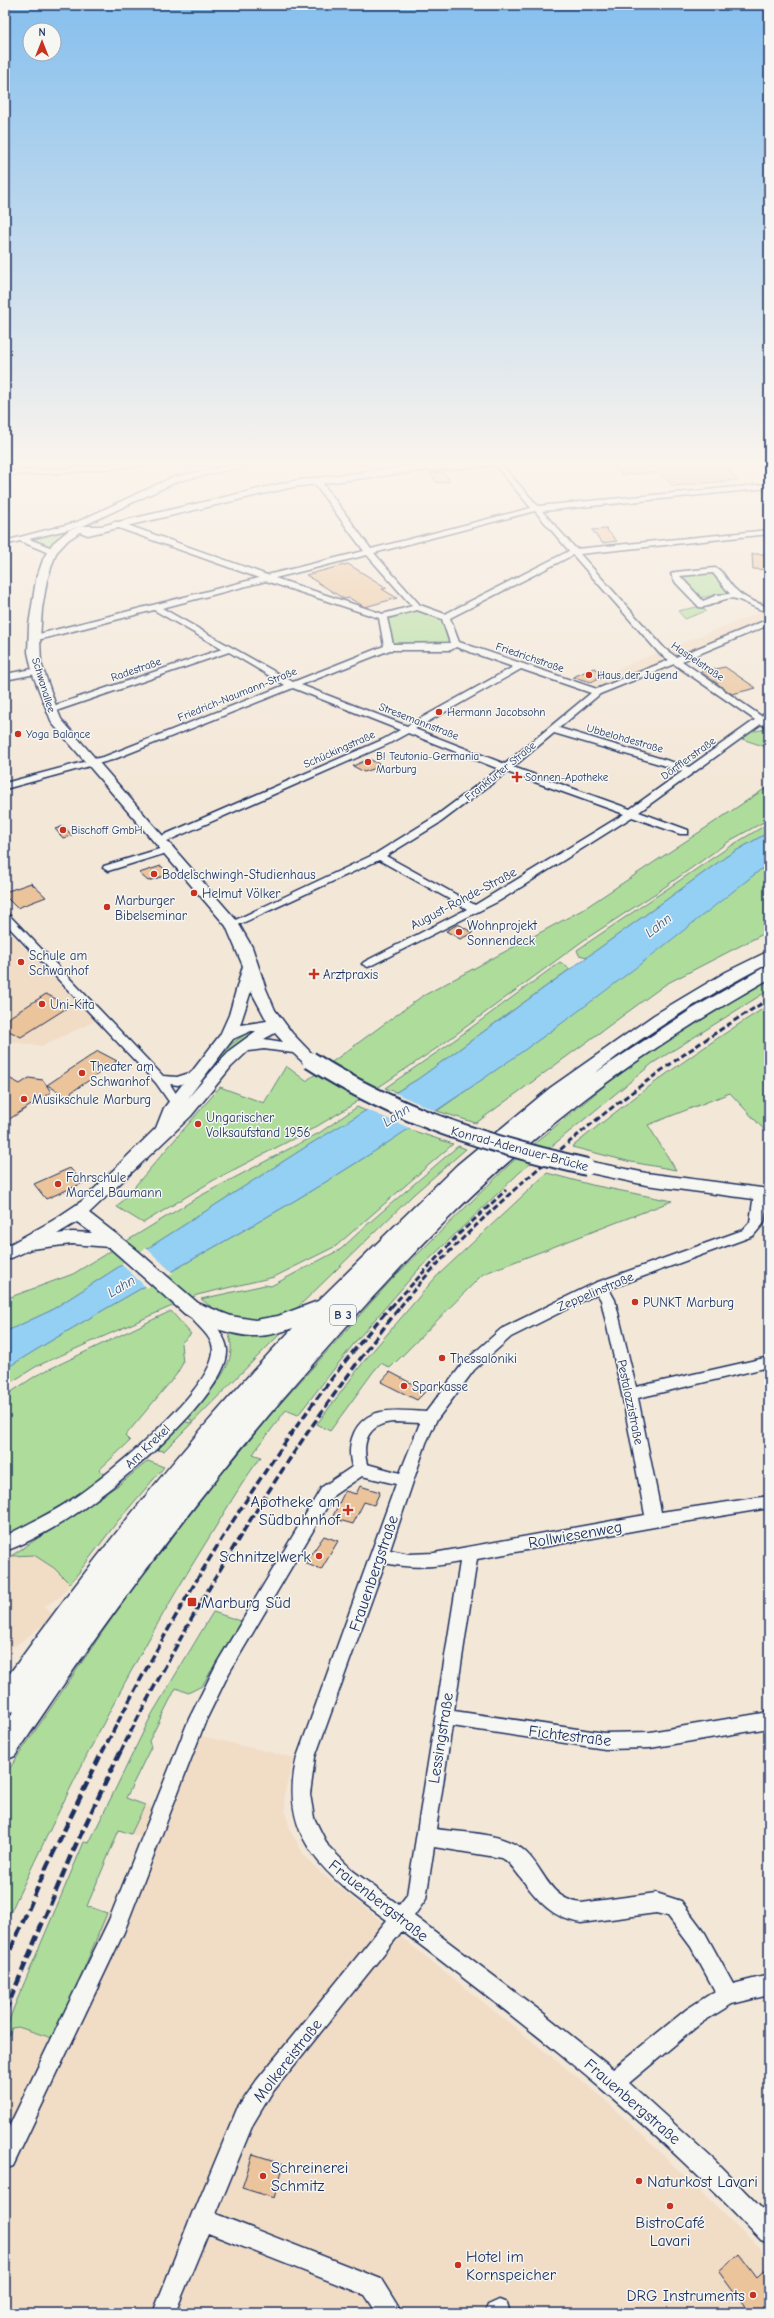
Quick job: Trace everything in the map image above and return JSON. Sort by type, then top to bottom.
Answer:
[{"type":"highway","name":"B 3","points":[[5,1702],[115,1551],[178,1473],[255,1383],[327,1304],[446,1186],[491,1146],[540,1106],[639,1033],[708,990],[769,956]]},
{"type":"highway","name":"B 3","points":[[5,1747],[56,1670],[151,1542],[256,1413],[369,1287],[497,1161],[551,1116],[602,1077],[681,1022],[769,972]]},
{"type":"highway","points":[[192,1309],[214,1325],[240,1328],[276,1326],[327,1304]]},
{"type":"main road","name":"Schwanallee","points":[[46,569],[42,583],[34,640],[38,671],[50,710],[60,725],[232,924],[241,938],[251,965]]},
{"type":"main road","name":"Konrad-Adenauer-Brücke","points":[[251,965],[261,996],[277,1025],[298,1049],[310,1060],[353,1089],[405,1113],[497,1145],[587,1167],[646,1179],[765,1195]]},
{"type":"main road","points":[[163,1130],[170,1112],[176,1103],[227,1036],[237,1015],[251,965]]},
{"type":"main road","points":[[227,1036],[248,1027],[277,1025]]},
{"type":"main road","points":[[5,1255],[77,1213],[121,1174],[163,1130],[184,1112],[223,1065],[239,1049],[253,1038],[277,1025]]},
{"type":"main road","points":[[239,1049],[264,1044],[298,1049]]},
{"type":"main road","points":[[77,1213],[116,1242],[192,1309]]},
{"type":"main road","points":[[22,1246],[72,1238],[116,1242]]},
{"type":"street","points":[[243,569],[320,597],[383,617],[417,607]]},
{"type":"street","points":[[34,640],[303,569]]},
{"type":"street","points":[[385,569],[417,607],[446,617],[539,569]]},
{"type":"street","name":"Haspelstraße","points":[[588,569],[662,652],[674,662],[706,681],[769,726]]},
{"type":"street","points":[[736,596],[720,597],[702,605],[679,581],[675,574],[715,570],[718,572],[729,590],[736,596],[769,610]]},
{"type":"street","name":"Stresemannstraße","points":[[157,608],[292,685],[506,768],[630,814],[684,832]]},
{"type":"street","points":[[383,617],[389,647],[443,647],[455,644],[446,617]]},
{"type":"street","name":"Frankfurter Straße","points":[[232,924],[290,899],[379,856],[437,820],[506,768],[597,692],[674,662],[769,622]]},
{"type":"street","name":"Friedrichstraße","points":[[455,644],[597,692]]},
{"type":"street","name":"Friedrich-Naumann-Straße","points":[[5,786],[94,763],[389,647]]},
{"type":"street","name":"Radestraße","points":[[50,710],[230,649]]},
{"type":"street","name":"Schückingstraße","points":[[165,845],[385,742],[521,666]]},
{"type":"street","points":[[5,677],[38,671]]},
{"type":"street","name":"Dörfflerstraße","points":[[630,814],[692,771],[769,714]]},
{"type":"street","name":"Ubbelohdestraße","points":[[551,729],[692,771]]},
{"type":"street","name":"August-Rohde-Straße","points":[[368,964],[495,899],[630,814]]},
{"type":"street","points":[[108,868],[165,845]]},
{"type":"street","points":[[379,856],[475,909]]},
{"type":"street","points":[[5,917],[32,943],[160,1080],[176,1103]]},
{"type":"street","points":[[160,1080],[178,1081],[199,1074]]},
{"type":"street","name":"Zeppelinstraße","points":[[430,1418],[469,1366],[496,1340],[520,1325],[600,1287],[748,1233],[757,1223],[765,1195]]},
{"type":"street","name":"Pestalozzistraße","points":[[600,1287],[608,1300],[630,1394],[654,1520]]},
{"type":"street","name":"Am Krekel","points":[[5,1544],[89,1496],[130,1463],[183,1410],[214,1373],[218,1365],[220,1348],[214,1325]]},
{"type":"street","points":[[630,1394],[769,1362]]},
{"type":"street","points":[[359,1465],[356,1452],[358,1440],[369,1425],[377,1419],[385,1417],[430,1418]]},
{"type":"street","name":"Frauenbergstraße","points":[[430,1418],[418,1443],[404,1480],[380,1555],[301,1774],[300,1803],[310,1833],[330,1863],[614,2082],[715,2176],[769,2232]]},
{"type":"street","points":[[359,1465],[404,1480]]},
{"type":"street","points":[[5,2158],[117,1925],[198,1719],[223,1668],[328,1491],[359,1465]]},
{"type":"street","name":"Rollwiesenweg","points":[[380,1555],[409,1562],[434,1560],[654,1520],[769,1502]]},
{"type":"street","name":"Lessingstraße","points":[[401,1918],[416,1899],[443,1717],[470,1553]]},
{"type":"street","name":"Fichtestraße","points":[[443,1717],[605,1741],[650,1740],[769,1720]]},
{"type":"street","points":[[426,1837],[497,1847],[509,1852],[516,1856],[543,1892],[556,1904],[569,1911],[582,1913],[656,1903],[674,1908],[698,1940],[728,1995]]},
{"type":"street","name":"Molkereistraße","points":[[164,2313],[201,2219],[245,2117],[264,2087],[401,1918]]},
{"type":"street","points":[[614,2082],[694,2016],[728,1995],[769,1985]]},
{"type":"street","points":[[201,2219],[373,2288],[391,2313]]},
{"type":"shaded area","points":[[768,609],[769,619],[593,691],[580,686],[639,660]]},
{"type":"shaded area","name":"Uni-Kita","points":[[8,930],[54,979],[97,1020],[42,1046],[5,1041],[5,932]]},
{"type":"shaded area","points":[[34,1555],[54,1568],[70,1584],[61,1596],[43,1607],[55,1616],[5,1653],[5,1558],[11,1556]]},
{"type":"shaded area","points":[[185,1732],[294,1758],[284,1794],[286,1815],[291,1832],[304,1855],[321,1873],[602,2097],[769,2257],[769,2313],[5,2313],[5,2044],[12,2028],[18,2027],[55,2039],[107,1913],[112,1914],[144,1837],[131,1834],[145,1805],[154,1808],[179,1756],[175,1754]]},
{"type":"green space","points":[[718,572],[725,589],[731,593],[697,597],[679,578],[682,574]]},
{"type":"green space","points":[[701,606],[706,611],[685,619],[678,611]]},
{"type":"green space","points":[[417,608],[444,617],[453,644],[392,647],[385,617]]},
{"type":"green space","points":[[751,729],[756,731],[765,729],[769,732],[769,748],[739,738]]},
{"type":"green space","points":[[769,786],[769,819],[731,840],[659,891],[584,940],[440,1046],[346,1109],[314,1128],[214,1180],[143,1223],[117,1207],[220,1087],[264,1103],[286,1066],[306,1081],[421,997],[582,910]]},
{"type":"green space","points":[[769,823],[769,832],[727,856],[587,957],[579,955],[577,950],[729,847]]},
{"type":"green space","points":[[769,863],[769,931],[666,984],[476,1123],[437,1111],[554,1029]]},
{"type":"green space","points":[[560,962],[570,969],[418,1079],[396,1092],[385,1088],[445,1047]]},
{"type":"green space","points":[[769,979],[769,990],[653,1063],[519,1173],[418,1270],[356,1341],[298,1415],[286,1410],[253,1454],[261,1457],[239,1488],[177,1590],[124,1684],[51,1827],[5,1924],[5,1775],[125,1599],[218,1478],[279,1405],[394,1277],[511,1163],[620,1073],[691,1024]]},
{"type":"green space","points":[[769,1005],[769,1135],[730,1093],[648,1125],[676,1170],[631,1162],[572,1147],[668,1073]]},
{"type":"green space","points":[[247,1033],[250,1035],[226,1054],[193,1093],[192,1091],[223,1050]]},
{"type":"green space","points":[[357,1107],[366,1111],[312,1143],[50,1311],[5,1332],[5,1299],[73,1274],[200,1196],[319,1133]]},
{"type":"green space","points":[[408,1129],[453,1144],[336,1246],[274,1277],[197,1295],[37,1366],[5,1386],[5,1369],[55,1338],[259,1222],[359,1161]]},
{"type":"green space","points":[[458,1146],[466,1149],[414,1194],[294,1311],[269,1319],[257,1321],[246,1320],[223,1314],[201,1299],[265,1285],[271,1286],[341,1249]]},
{"type":"green space","points":[[547,1173],[592,1185],[672,1201],[483,1274],[390,1368],[381,1363],[330,1431],[317,1424],[365,1360],[436,1277]]},
{"type":"green space","points":[[171,1311],[191,1334],[181,1343],[183,1363],[176,1375],[125,1436],[130,1441],[99,1470],[105,1474],[81,1492],[31,1524],[5,1538],[5,1396],[37,1375]]},
{"type":"green space","points":[[226,1329],[283,1331],[164,1451],[156,1450],[184,1421],[190,1423],[192,1420],[187,1418],[221,1377],[231,1354],[231,1342]]},
{"type":"green space","points":[[148,1461],[164,1467],[117,1522],[70,1584],[54,1568],[34,1555],[11,1556],[120,1484]]},
{"type":"green space","points":[[213,1612],[241,1621],[202,1686],[188,1693],[176,1688],[149,1741],[151,1747],[126,1798],[145,1805],[131,1834],[119,1830],[87,1906],[107,1913],[55,2039],[18,2027],[12,2028],[5,2044],[5,2032],[14,2007],[84,1842],[89,1843],[152,1714]]},
{"type":"water","name":"Lahn","points":[[769,832],[769,863],[608,989],[510,1060],[423,1120],[332,1178],[286,1206],[98,1313],[5,1369],[5,1332],[50,1311],[312,1143],[418,1079],[727,856]]},
{"type":"pier","points":[[393,1092],[438,1112],[412,1129],[365,1109]]},
{"type":"pier","points":[[146,1248],[173,1273],[147,1288],[121,1264]]},
{"type":"building","points":[[328,569],[356,569],[387,588],[382,589],[397,598],[365,607],[349,598],[344,599],[306,575]]},
{"type":"building","points":[[725,667],[756,688],[732,694],[701,672]]},
{"type":"building","name":"Haus der Jugend","points":[[594,668],[608,675],[591,682],[573,677]]},
{"type":"building","name":"B! Teutonia-Germania Marburg","points":[[369,759],[383,766],[364,772],[353,766]]},
{"type":"building","points":[[64,826],[72,836],[63,838],[55,829]]},
{"type":"building","name":"Bodelschwingh-Studienhaus","points":[[161,866],[170,874],[148,881],[139,873]]},
{"type":"building","points":[[31,883],[46,897],[17,908],[5,896],[5,892]]},
{"type":"building","name":"Wohnprojekt Sonnendeck","points":[[458,924],[473,933],[460,939],[446,931]]},
{"type":"building","name":"Uni-Kita","points":[[46,994],[70,1006],[21,1037],[5,1029],[5,1020]]},
{"type":"building","name":"Theater am Schwanhof","points":[[98,1051],[117,1061],[66,1096],[47,1085]]},
{"type":"building","name":"Musikschule Marburg","points":[[5,1076],[20,1084],[29,1078],[43,1080],[51,1092],[5,1122]]},
{"type":"building","name":"Fahrschule Marcel Baumann","points":[[70,1168],[83,1183],[46,1199],[34,1184]]},
{"type":"building","name":"Sparkasse","points":[[390,1372],[426,1391],[417,1400],[381,1382]]},
{"type":"building","name":"Apotheke am Südbahnhof","points":[[360,1486],[380,1492],[374,1505],[364,1502],[353,1524],[332,1518],[345,1491],[356,1494]]},
{"type":"building","name":"Schnitzelwerk","points":[[324,1536],[338,1541],[321,1570],[305,1563]]},
{"type":"building","name":"Schreinerei Schmitz","points":[[253,2154],[284,2164],[274,2198],[242,2188]]},
{"type":"building","name":"DRG Instruments","points":[[739,2254],[757,2278],[769,2267],[769,2313],[749,2313],[719,2272]]},
{"type":"railway","points":[[400,1307],[440,1261],[469,1232],[544,1163],[637,1088],[702,1042],[769,999]]},
{"type":"railway","points":[[391,1307],[460,1233],[506,1190]]},
{"type":"railway","points":[[102,1753],[165,1636],[233,1521],[308,1410],[391,1306]]},
{"type":"railway","points":[[120,1753],[182,1636],[249,1522],[322,1412],[401,1306]]},
{"type":"railway","points":[[5,1963],[47,1866],[102,1752]]},
{"type":"railway","points":[[5,2012],[71,1855],[120,1752]]},
{"type":"place","name":"Haus der Jugend","points":[[589,675]]},
{"type":"place","name":"Hermann Jacobsohn","points":[[439,712]]},
{"type":"place","name":"Yoga Balance","points":[[18,734]]},
{"type":"place","name":"B! Teutonia-Germania Marburg","points":[[368,762]]},
{"type":"place","name":"Sonnen-Apotheke","points":[[517,777]]},
{"type":"place","name":"Bischoff GmbH","points":[[63,830]]},
{"type":"place","name":"Bodelschwingh-Studienhaus","points":[[154,874]]},
{"type":"place","name":"Helmut Völker","points":[[194,893]]},
{"type":"place","name":"Marburger Bibelseminar","points":[[107,907]]},
{"type":"place","name":"Wohnprojekt Sonnendeck","points":[[459,932]]},
{"type":"place","name":"Schule am Schwanhof","points":[[21,962]]},
{"type":"place","name":"Arztpraxis","points":[[314,974]]},
{"type":"place","name":"Uni-Kita","points":[[42,1004]]},
{"type":"place","name":"Theater am Schwanhof","points":[[82,1073]]},
{"type":"place","name":"Musikschule Marburg","points":[[24,1099]]},
{"type":"place","name":"Ungarischer Volksaufstand 1956","points":[[198,1124]]},
{"type":"place","name":"Fahrschule Marcel Baumann","points":[[58,1184]]},
{"type":"place","name":"PUNKT Marburg","points":[[635,1302]]},
{"type":"place","name":"Thessaloniki","points":[[442,1358]]},
{"type":"place","name":"Sparkasse","points":[[404,1386]]},
{"type":"place","name":"Apotheke am Südbahnhof","points":[[348,1510]]},
{"type":"place","name":"Schnitzelwerk","points":[[319,1556]]},
{"type":"place","name":"Marburg Süd","points":[[192,1602]]},
{"type":"place","name":"Schreinerei Schmitz","points":[[263,2176]]},
{"type":"place","name":"Naturkost Lavari","points":[[639,2181]]},
{"type":"place","name":"BistroCafé Lavari","points":[[670,2206]]},
{"type":"place","name":"Hotel im Kornspeicher","points":[[458,2265]]},
{"type":"place","name":"DRG Instruments","points":[[753,2295]]}]
